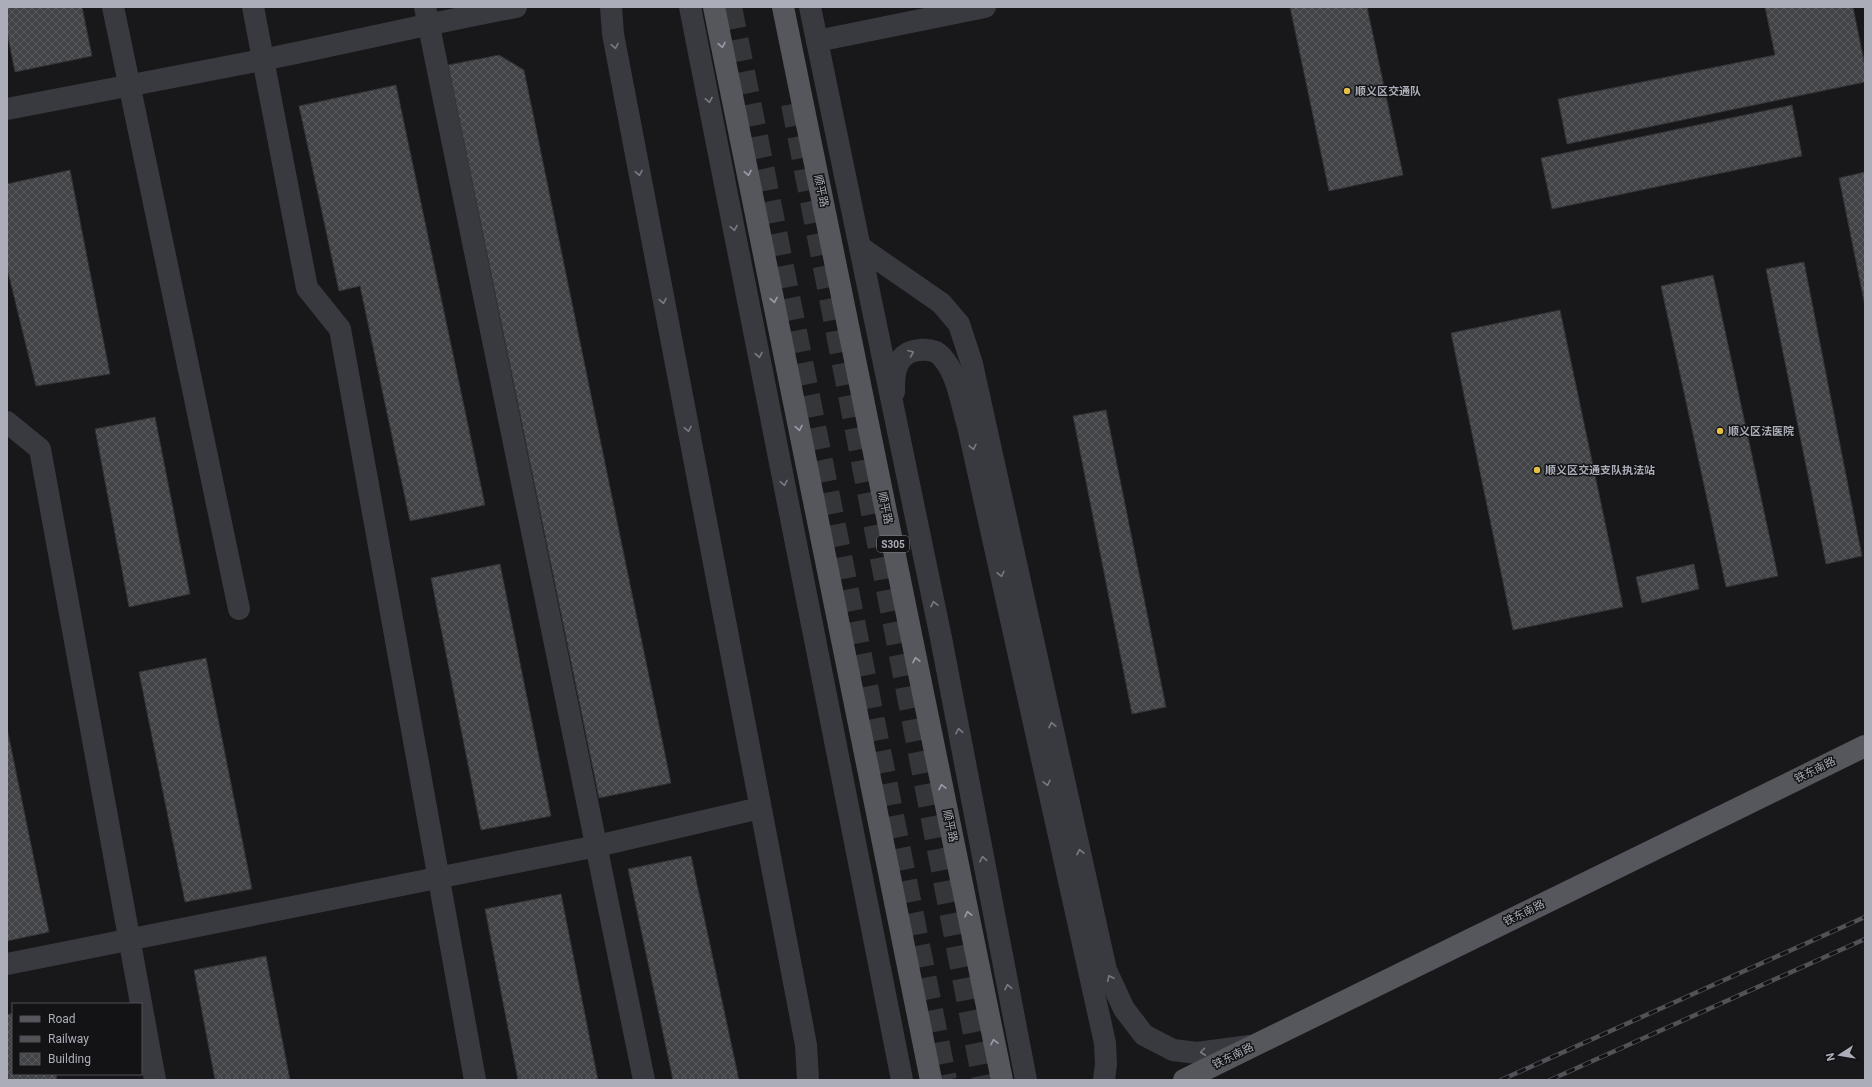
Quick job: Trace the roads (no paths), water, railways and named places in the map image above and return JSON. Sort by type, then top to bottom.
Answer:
[{"type":"main road","points":[[714,7],[931,1080]]},
{"type":"main road","name":"顺平路","points":[[783,7],[1002,1080]]},
{"type":"main road","name":"铁东南路","points":[[1184,1080],[1865,746]]},
{"type":"street","points":[[113,7],[239,609]]},
{"type":"street","points":[[253,7],[306,288],[340,329],[475,1080]]},
{"type":"street","points":[[7,109],[263,59],[426,15],[516,7]]},
{"type":"street","points":[[611,7],[616,50],[806,1045],[808,1080]]},
{"type":"street","points":[[690,7],[902,1080]]},
{"type":"street","points":[[810,7],[941,638],[1026,1080]]},
{"type":"street","points":[[817,41],[985,7]]},
{"type":"street","points":[[426,15],[644,1080]]},
{"type":"street","points":[[860,247],[941,302],[959,324],[972,364],[1106,970],[1124,1009],[1144,1035],[1173,1050],[1197,1053],[1256,1045]]},
{"type":"street","points":[[894,413],[894,375],[901,359],[910,352],[927,349],[941,355],[951,370],[973,449],[1105,1043],[1106,1064],[1104,1080]]},
{"type":"street","points":[[7,422],[40,449],[141,1003]]},
{"type":"street","points":[[7,964],[597,846],[760,808]]},
{"type":"street","points":[[142,1010],[155,1080]]},
{"type":"tunnel","points":[[731,7],[946,1080]]},
{"type":"tunnel","points":[[792,104],[983,1080]]},
{"type":"railway","points":[[1501,1080],[1865,917]]},
{"type":"railway","points":[[1550,1080],[1865,939]]},
{"type":"place","name":"顺义区交通队","points":[[1347,91]]},
{"type":"place","name":"顺义区法医院","points":[[1720,431]]},
{"type":"place","name":"顺义区交通支队执法站","points":[[1537,470]]}]
